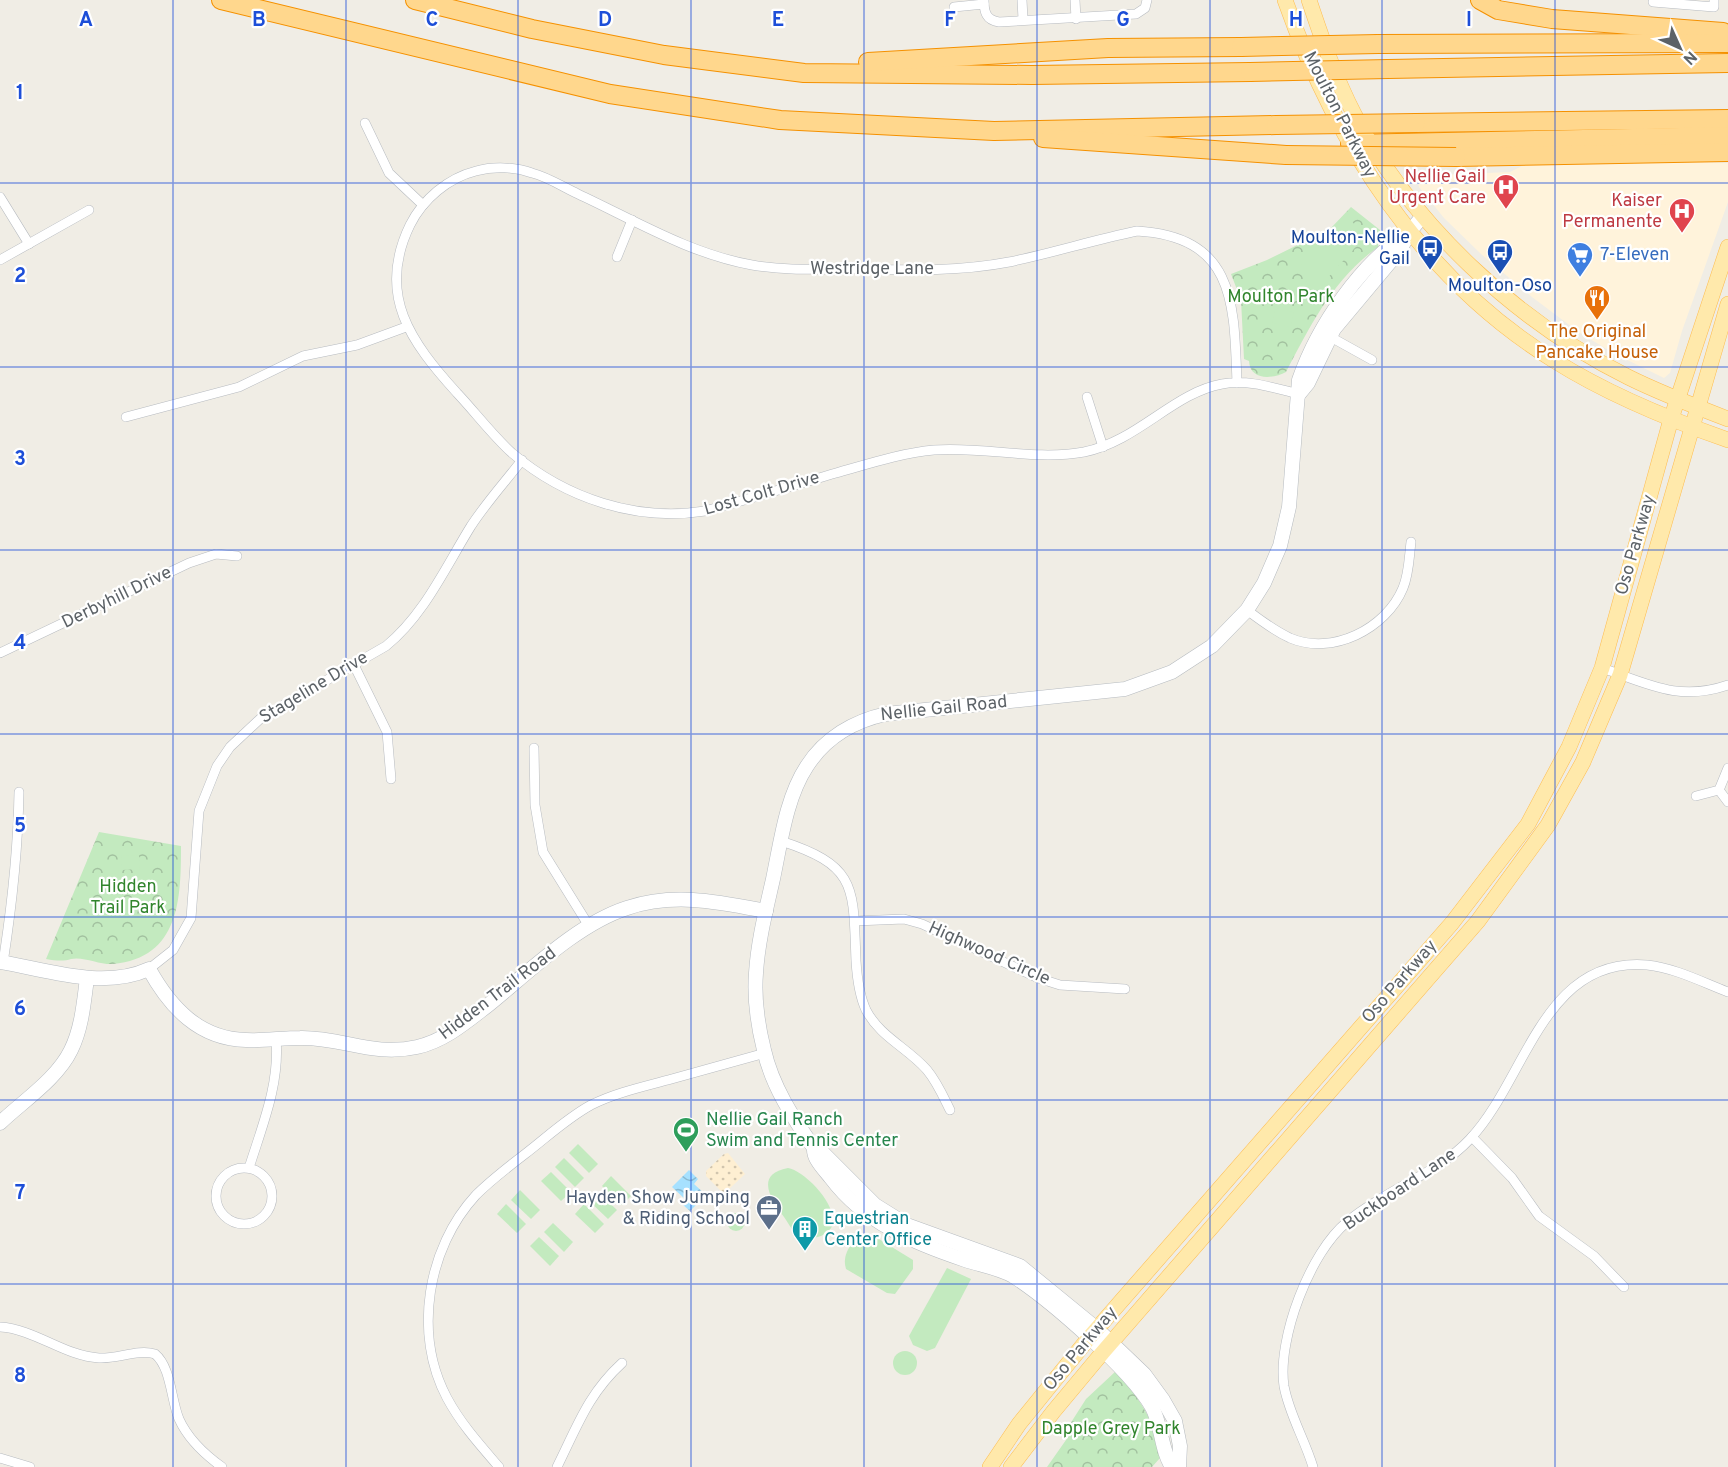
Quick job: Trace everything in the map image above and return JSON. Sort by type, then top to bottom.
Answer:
[{"type":"highway","points":[[221,0],[610,94],[780,120],[994,131],[1722,119]]},
{"type":"highway","points":[[415,0],[532,29],[664,55],[734,66],[804,73],[1032,75],[1728,63]]},
{"type":"highway","points":[[1480,0],[1498,10],[1552,20],[1728,32]]},
{"type":"highway","points":[[664,55],[889,62],[1108,48],[1378,44],[1728,43]]},
{"type":"highway","points":[[994,131],[1023,137],[1286,155],[1456,157],[1707,144],[1728,136]]},
{"type":"highway","points":[[1350,144],[1707,144],[1728,152]]},
{"type":"main road","name":"Moulton Parkway","points":[[1285,0],[1326,98],[1375,186],[1410,231],[1459,286],[1532,346],[1624,399],[1728,440]]},
{"type":"main road","name":"Moulton Parkway","points":[[1309,0],[1341,88],[1371,143],[1423,216],[1484,279],[1536,320],[1626,376],[1677,400],[1728,419]]},
{"type":"main road","name":"Oso Parkway","points":[[990,1467],[1019,1424],[1093,1334],[1483,885],[1515,842],[1549,789],[1602,668],[1671,419],[1728,247]]},
{"type":"main road","name":"Oso Parkway","points":[[1011,1467],[1107,1347],[1508,884],[1548,825],[1569,790],[1599,728],[1620,675],[1728,304]]},
{"type":"street","points":[[1022,0],[1023,19]]},
{"type":"street","points":[[1075,0],[1076,19]]},
{"type":"street","points":[[954,7],[984,2],[985,14],[993,21],[1076,19],[1137,14],[1145,8],[1147,0]]},
{"type":"street","points":[[1653,2],[1714,7],[1714,0]]},
{"type":"street","points":[[365,123],[389,173],[423,205]]},
{"type":"street","name":"Westridge Lane","points":[[423,205],[449,182],[476,171],[513,169],[534,173],[682,243],[722,258],[787,269],[961,269],[1009,262],[1137,231],[1180,238],[1211,262],[1222,276],[1231,298],[1237,383]]},
{"type":"street","points":[[0,197],[29,244]]},
{"type":"street","name":"Lost Colt Drive","points":[[423,205],[406,232],[400,252],[398,292],[406,327],[434,367],[509,450],[563,486],[616,507],[638,513],[681,515],[705,511],[909,454],[962,449],[1054,455],[1103,447],[1133,433],[1204,390],[1237,383],[1271,387],[1299,394]]},
{"type":"street","points":[[0,260],[89,210]]},
{"type":"street","name":"Nellie Gail Road","points":[[1179,1467],[1180,1446],[1175,1421],[1144,1374],[1011,1275],[898,1234],[866,1214],[838,1188],[813,1155],[814,1148],[782,1097],[765,1053],[757,1008],[755,975],[766,910],[793,795],[807,765],[828,742],[860,722],[903,712],[1101,693],[1143,685],[1197,657],[1223,637],[1247,610],[1274,564],[1288,507],[1299,394],[1308,383],[1325,333],[1400,250],[1410,231],[1423,216]]},
{"type":"street","points":[[617,257],[632,220]]},
{"type":"street","points":[[126,417],[239,387],[303,356],[357,345],[406,327]]},
{"type":"street","points":[[1325,333],[1372,360]]},
{"type":"street","points":[[1087,397],[1103,447]]},
{"type":"street","name":"Stageline Drive","points":[[149,969],[173,950],[192,918],[199,811],[217,766],[230,747],[261,718],[386,646],[416,616],[473,523],[522,460]]},
{"type":"street","points":[[1247,610],[1291,639],[1319,643],[1353,637],[1369,628],[1394,604],[1403,588],[1411,542]]},
{"type":"street","name":"Derbyhill Drive","points":[[0,653],[189,563],[216,554],[237,556]]},
{"type":"street","points":[[354,665],[387,732],[391,779]]},
{"type":"street","points":[[1602,668],[1681,693],[1709,692],[1728,685]]},
{"type":"street","points":[[534,748],[535,805],[543,852],[589,926]]},
{"type":"street","points":[[1719,790],[1728,768]]},
{"type":"street","points":[[1696,796],[1719,790]]},
{"type":"street","points":[[1719,790],[1728,802]]},
{"type":"street","points":[[19,792],[14,897],[1,962],[87,978],[114,979],[149,969]]},
{"type":"street","points":[[781,841],[812,851],[835,867],[851,892],[855,921],[857,972],[865,1008],[885,1035],[927,1070],[950,1110]]},
{"type":"street","name":"Hidden Trail Road","points":[[149,969],[170,1003],[200,1027],[232,1039],[312,1038],[378,1051],[402,1050],[428,1044],[463,1024],[589,926],[626,908],[676,899],[714,901],[766,910]]},
{"type":"street","name":"Highwood Circle","points":[[855,921],[904,919],[922,924],[1038,978],[1060,985],[1125,989]]},
{"type":"street","name":"Buckboard Lane","points":[[1313,1467],[1288,1403],[1283,1371],[1286,1336],[1304,1287],[1327,1246],[1346,1222],[1440,1165],[1472,1137],[1494,1108],[1546,1017],[1559,999],[1577,984],[1598,973],[1620,966],[1646,965],[1672,970],[1728,992]]},
{"type":"street","points":[[0,1123],[57,1070],[71,1050],[77,1034],[87,978]]},
{"type":"street","points":[[249,1168],[274,1087],[278,1061],[276,1040]]},
{"type":"street","points":[[499,1467],[469,1431],[447,1398],[438,1377],[429,1340],[428,1316],[435,1268],[447,1237],[460,1215],[499,1174],[589,1106],[618,1094],[765,1053]]},
{"type":"street","points":[[1472,1137],[1512,1178],[1539,1216],[1594,1256],[1624,1287]]},
{"type":"street","points":[[238,1168],[249,1168],[260,1172],[268,1180],[272,1190],[272,1201],[261,1220],[250,1224],[239,1224],[229,1220],[221,1212],[216,1191],[220,1181],[228,1173],[238,1168]]},
{"type":"street","points":[[0,1327],[27,1333],[75,1353],[98,1358],[149,1352],[155,1354],[163,1364],[173,1402],[189,1437],[222,1467]]},
{"type":"street","name":"Nellie Gail Road","points":[[1107,1347],[1148,1401],[1161,1428],[1172,1467]]},
{"type":"street","points":[[557,1467],[586,1405],[602,1382],[622,1363]]},
{"type":"street","points":[[0,1458],[30,1467]]},
{"type":"shaded area","points":[[1642,160],[1728,163],[1728,202],[1682,331],[1670,373],[1664,378],[1615,354],[1580,333],[1532,297],[1481,254],[1444,218],[1419,187],[1417,176],[1510,172],[1528,163]]},
{"type":"sand","points":[[728,1153],[745,1174],[726,1192],[722,1192],[706,1176],[706,1171]]},
{"type":"green space","name":"Moulton Park","points":[[1351,207],[1380,230],[1378,247],[1348,273],[1324,304],[1286,372],[1269,377],[1258,375],[1250,368],[1249,361],[1244,359],[1241,300],[1231,274],[1267,260],[1330,229]]},
{"type":"green space","points":[[1349,219],[1363,232],[1362,240],[1316,291],[1309,289],[1301,264],[1344,220]]},
{"type":"green space","points":[[1275,308],[1294,312],[1291,327],[1272,323]]},
{"type":"green space","name":"Hidden Trail Park","points":[[99,832],[181,846],[180,886],[172,922],[164,938],[152,950],[135,959],[113,964],[76,958],[46,959]]},
{"type":"green space","points":[[139,855],[140,869],[122,870],[121,856]]},
{"type":"green space","points":[[578,1144],[598,1164],[589,1173],[569,1153]]},
{"type":"green space","points":[[564,1158],[584,1178],[575,1187],[555,1167]]},
{"type":"green space","points":[[788,1168],[797,1171],[816,1187],[831,1210],[833,1220],[830,1229],[821,1236],[807,1238],[797,1234],[771,1196],[768,1182],[771,1176]]},
{"type":"green space","points":[[551,1172],[571,1192],[561,1201],[541,1181]]},
{"type":"green space","points":[[611,1176],[631,1196],[622,1205],[602,1186]]},
{"type":"green space","points":[[520,1190],[540,1210],[531,1219],[511,1200]]},
{"type":"green space","points":[[597,1191],[617,1210],[608,1219],[588,1200]]},
{"type":"green space","points":[[506,1204],[526,1224],[517,1233],[497,1214]]},
{"type":"green space","points":[[584,1204],[604,1224],[595,1233],[575,1214]]},
{"type":"green space","points":[[736,1213],[742,1216],[745,1222],[742,1228],[736,1231],[730,1228],[727,1222],[730,1216]]},
{"type":"green space","points":[[553,1223],[573,1242],[564,1252],[544,1232]]},
{"type":"green space","points":[[869,1233],[913,1260],[913,1269],[895,1294],[887,1293],[846,1269],[845,1258],[853,1242]]},
{"type":"green space","points":[[539,1237],[559,1256],[550,1266],[530,1246]]},
{"type":"green space","points":[[947,1268],[971,1279],[935,1348],[927,1351],[913,1345],[909,1336]]},
{"type":"green space","points":[[905,1351],[913,1355],[917,1363],[913,1371],[905,1375],[897,1371],[893,1363],[897,1355]]},
{"type":"green space","name":"Dapple Grey Park","points":[[1116,1371],[1146,1411],[1155,1433],[1160,1458],[1152,1467],[1047,1467],[1073,1430],[1070,1424],[1086,1399]]},
{"type":"water","points":[[689,1170],[698,1179],[694,1184],[706,1195],[690,1211],[682,1204],[686,1200],[672,1187]]},
{"type":"place","name":"Nellie Gail Urgent Care","points":[[1506,210]]},
{"type":"place","name":"Kaiser Permanente","points":[[1682,234]]},
{"type":"place","name":"Moulton-Nellie Gail","points":[[1430,271]]},
{"type":"place","name":"Moulton-Oso","points":[[1500,275]]},
{"type":"place","name":"7-Eleven","points":[[1580,278]]},
{"type":"place","name":"The Original Pancake House","points":[[1597,321]]},
{"type":"place","name":"Nellie Gail Ranch Swim and Tennis Center","points":[[686,1153]]},
{"type":"place","name":"Hayden Show Jumping & Riding School","points":[[769,1231]]},
{"type":"place","name":"Equestrian Center Office","points":[[805,1252]]}]
